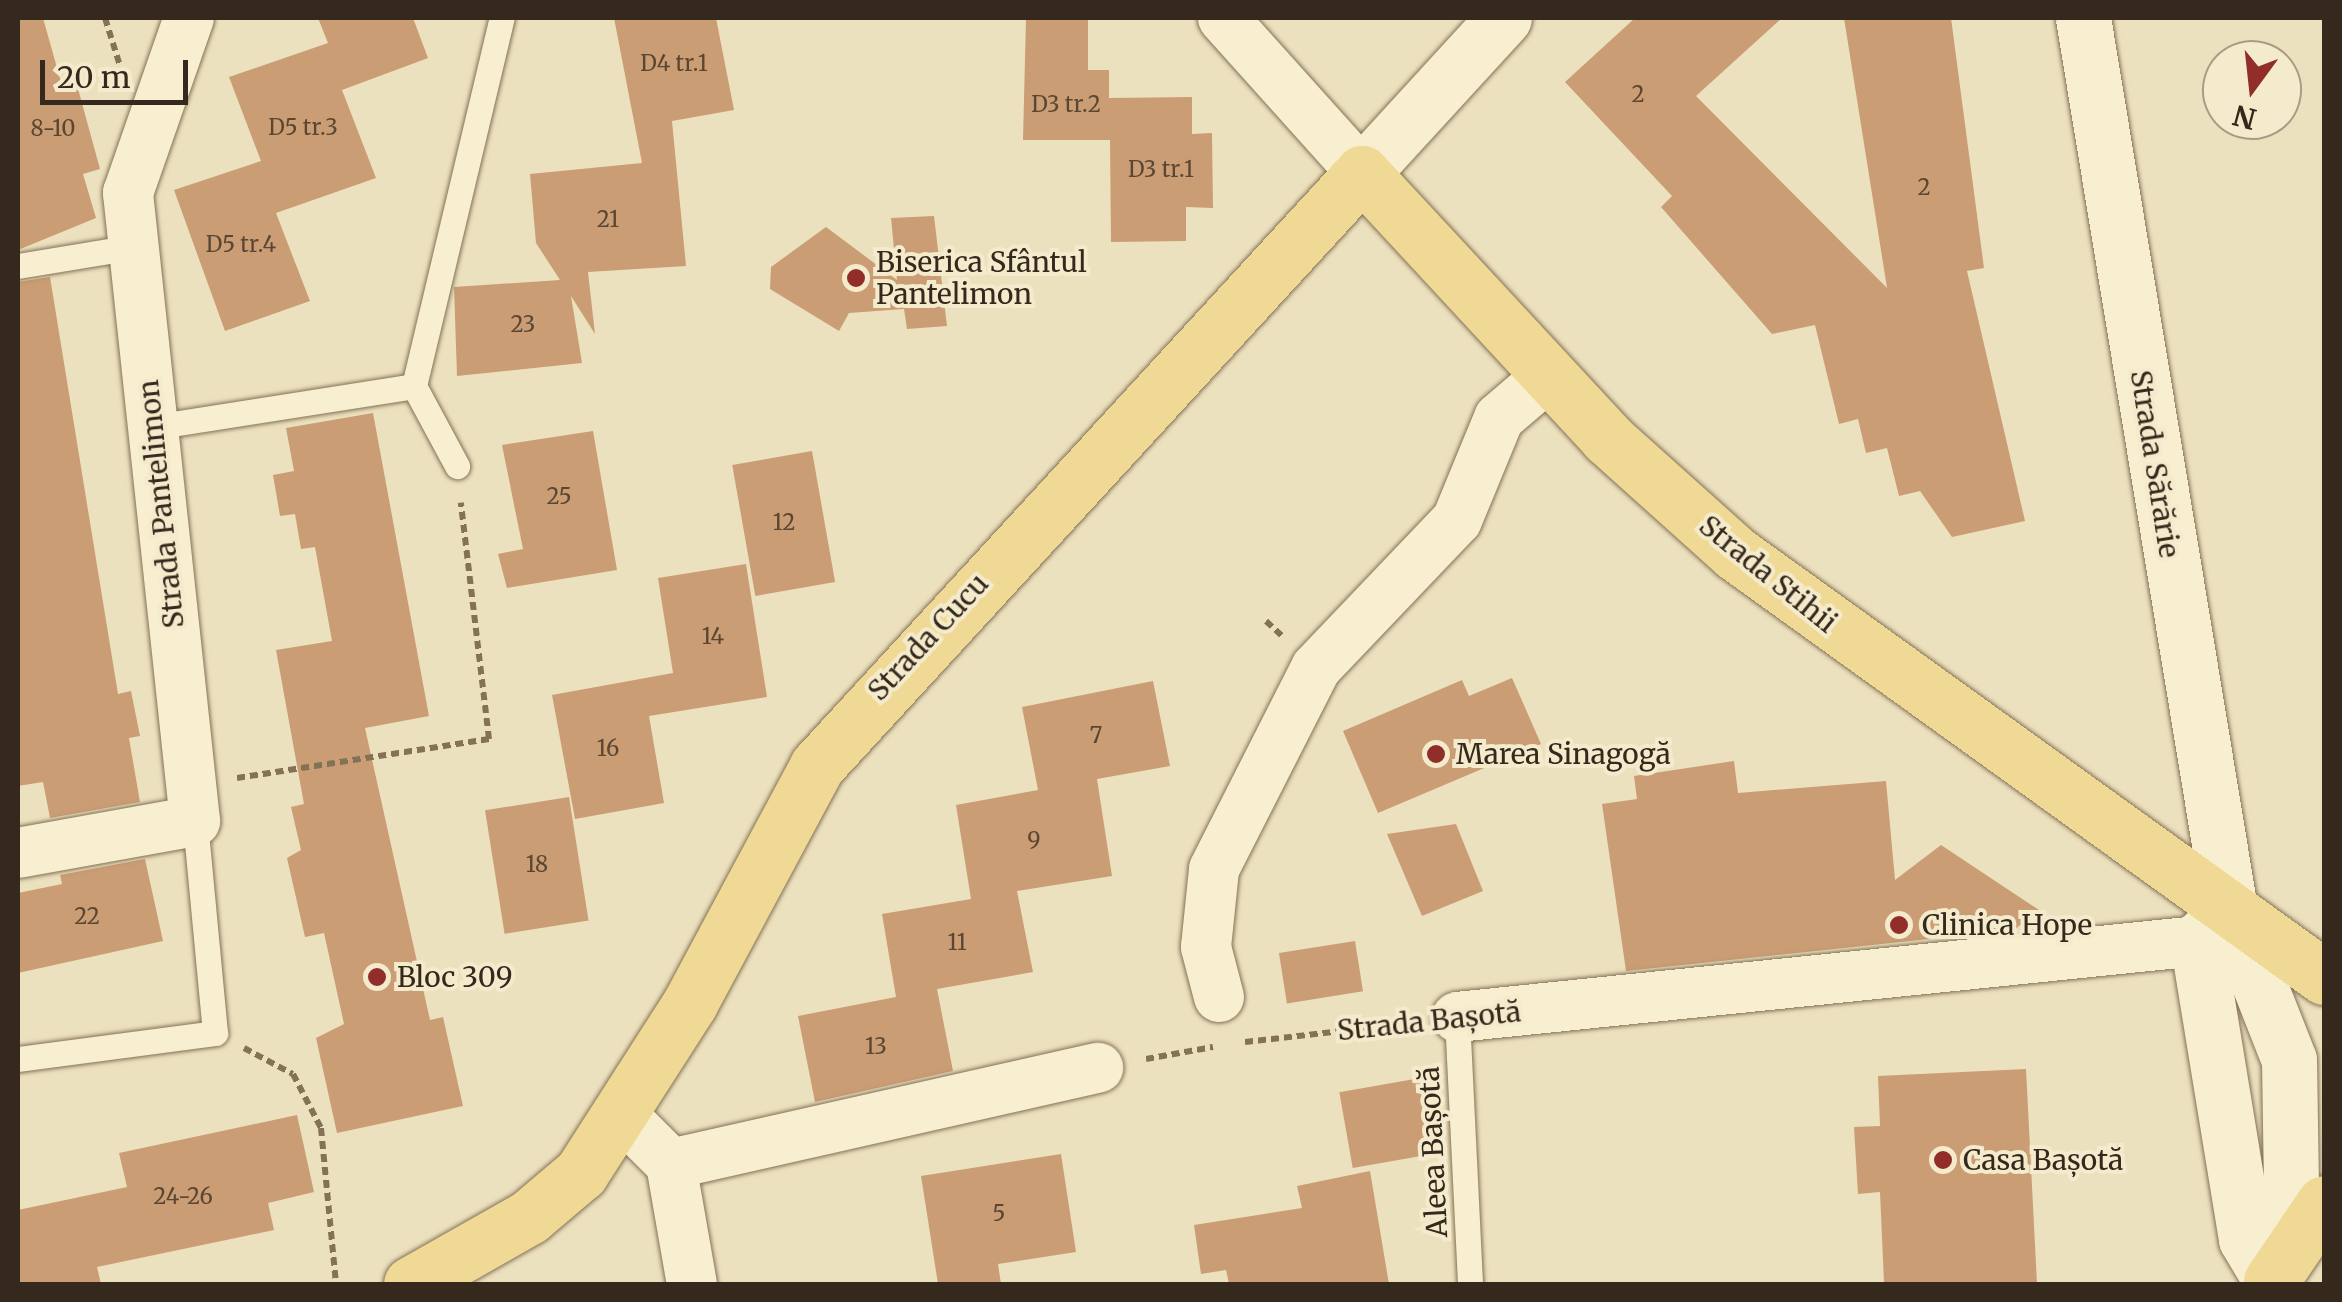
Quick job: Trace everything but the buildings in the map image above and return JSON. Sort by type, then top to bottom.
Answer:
[{"type":"main road","name":"Strada Cucu","points":[[411,1284],[529,1217],[581,1172],[622,1115],[817,766],[1504,18]]},
{"type":"main road","name":"Strada Sărărie","points":[[2082,18],[2214,925],[2288,1060],[2291,1190],[2272,1283]]},
{"type":"main road","name":"Strada Stihii","points":[[1362,173],[1548,376],[1736,553],[2214,925],[2324,977]]},
{"type":"main road","points":[[2272,1283],[2324,1204]]},
{"type":"street","name":"Strada Pantelimon","points":[[189,18],[128,193],[193,803]]},
{"type":"street","points":[[1223,18],[1362,173]]},
{"type":"street","points":[[1219,998],[1206,947],[1214,869],[1316,668],[1457,520],[1498,418],[1548,376]]},
{"type":"street","points":[[18,852],[193,803]]},
{"type":"street","name":"Strada Bașotă","points":[[1457,1018],[2214,925]]},
{"type":"street","points":[[672,1164],[1098,1068]]},
{"type":"street","points":[[622,1115],[672,1164],[692,1284]]},
{"type":"lane","points":[[457,466],[414,386],[502,18]]},
{"type":"lane","points":[[18,266],[133,248]]},
{"type":"lane","points":[[153,426],[414,386]]},
{"type":"lane","points":[[18,1059],[215,1033],[193,803]]},
{"type":"lane","name":"Aleea Bașotă","points":[[1457,1018],[1470,1284]]},
{"type":"path","points":[[193,803],[489,738],[457,466]]},
{"type":"path","name":"Strada Bașotă","points":[[1098,1068],[1457,1018]]},
{"type":"path","points":[[215,1033],[293,1074],[321,1128],[336,1284]]},
{"type":"place","name":"Biserica Sfântul Pantelimon","points":[[856,278]]},
{"type":"place","name":"Marea Sinagogă","points":[[1436,754]]},
{"type":"place","name":"Clinica Hope","points":[[1899,925]]},
{"type":"place","name":"Bloc 309","points":[[377,977]]},
{"type":"place","name":"Casa Bașotă","points":[[1943,1160]]}]
